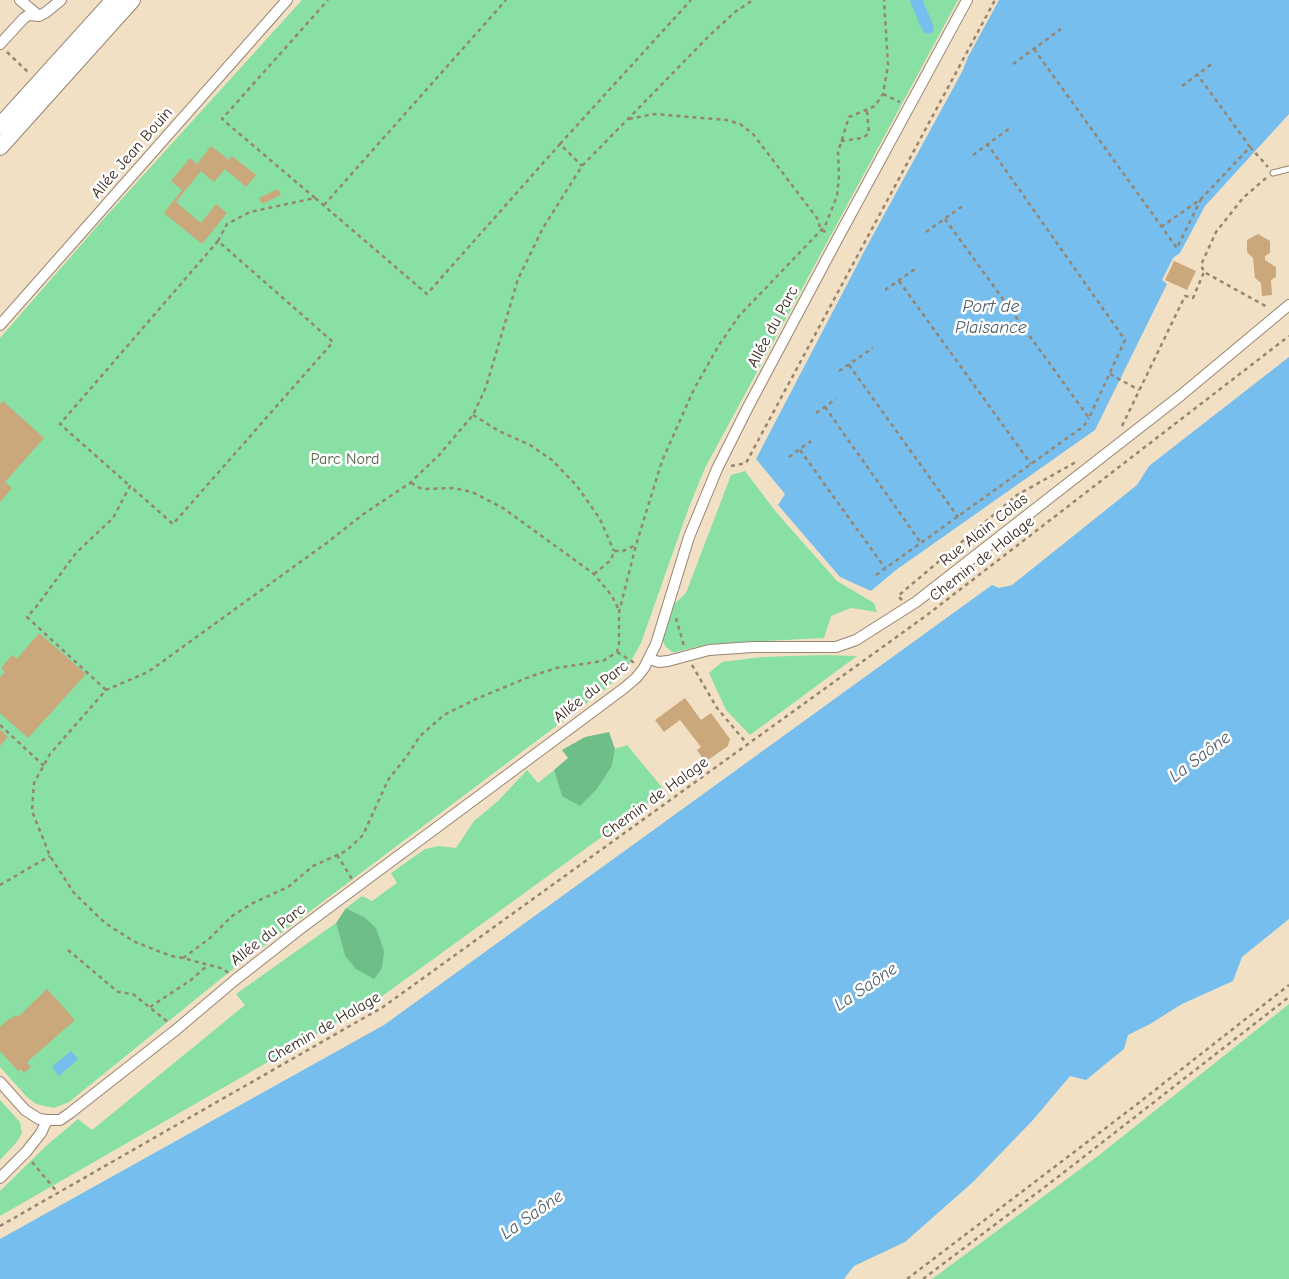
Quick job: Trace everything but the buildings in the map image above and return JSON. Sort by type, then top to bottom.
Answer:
[{"type":"main road","points":[[0,126],[114,0]]},
{"type":"main road","points":[[0,147],[132,0]]},
{"type":"street","points":[[20,0],[39,16]]},
{"type":"street","points":[[3,48],[24,18],[29,15],[39,16],[62,0]]},
{"type":"street","name":"Allée Jean Bouin","points":[[0,325],[287,0]]},
{"type":"street","name":"Allée du Parc","points":[[47,1120],[60,1120],[70,1113],[177,1029],[234,980],[636,678],[650,659],[656,644],[689,537],[717,469],[839,236],[967,0]]},
{"type":"street","name":"Rue Alain Colas","points":[[650,659],[659,662],[668,661],[708,650],[753,647],[836,647],[856,640],[908,607],[1180,396],[1289,306]]},
{"type":"street","points":[[0,1082],[25,1110],[39,1119],[47,1120],[41,1133],[26,1152],[0,1178]]},
{"type":"lane","points":[[1273,173],[1289,169]]},
{"type":"path","points":[[328,0],[222,119],[427,294],[691,0]]},
{"type":"path","points":[[324,205],[506,0]]},
{"type":"path","points":[[234,980],[224,969],[171,956],[136,942],[105,923],[74,893],[50,856],[32,811],[34,783],[50,754],[106,690],[148,672],[328,542],[362,515],[410,483],[440,454],[473,415],[486,387],[518,279],[543,228],[582,166],[710,35],[735,12],[754,0]]},
{"type":"path","points":[[184,958],[210,939],[232,916],[251,904],[288,887],[313,866],[346,851],[363,835],[388,780],[420,736],[444,715],[476,699],[529,677],[556,668],[603,661],[616,652],[619,644],[619,612],[636,545],[662,461],[694,389],[719,345],[739,316],[824,226],[837,196],[839,176],[838,152],[849,117],[875,106],[883,94],[888,65],[884,0]]},
{"type":"path","points":[[717,469],[746,463],[995,0]]},
{"type":"path","points":[[1013,64],[1061,29]]},
{"type":"path","points":[[3,48],[40,82]]},
{"type":"path","points":[[1034,49],[1177,248],[1201,199]]},
{"type":"path","points":[[1182,86],[1213,63]]},
{"type":"path","points":[[1198,74],[1250,147],[1273,173],[1243,198],[1216,232],[1201,265],[1204,272],[1278,314]]},
{"type":"path","points":[[883,94],[909,106]]},
{"type":"path","points":[[841,142],[863,138],[869,133],[867,110]]},
{"type":"path","points":[[628,119],[654,114],[727,120],[740,124],[753,134],[817,218],[821,230]]},
{"type":"path","points":[[974,155],[1010,128]]},
{"type":"path","points":[[560,144],[582,166]]},
{"type":"path","points":[[876,575],[1084,426],[1125,340],[988,145]]},
{"type":"path","points":[[1161,227],[1201,199],[1250,147]]},
{"type":"path","points":[[218,241],[334,342],[173,524],[60,424],[218,241],[227,224],[250,212],[315,198]]},
{"type":"path","points":[[926,232],[964,205]]},
{"type":"path","points":[[945,219],[1089,418]]},
{"type":"path","points":[[821,230],[839,236]]},
{"type":"path","points":[[885,290],[915,269]]},
{"type":"path","points":[[1122,426],[1185,296],[1193,298],[1204,272]]},
{"type":"path","points":[[899,281],[1031,464]]},
{"type":"path","name":"Chemin de Halage","points":[[0,1226],[383,1007],[927,615],[1289,336]]},
{"type":"path","points":[[839,371],[872,348]]},
{"type":"path","points":[[849,365],[958,517]]},
{"type":"path","points":[[1110,374],[1140,390]]},
{"type":"path","points":[[816,413],[836,399]]},
{"type":"path","points":[[825,407],[921,543]]},
{"type":"path","points":[[473,415],[499,431],[530,445],[552,460],[577,486],[609,536],[614,551],[611,560],[594,574]]},
{"type":"path","points":[[789,458],[812,441]]},
{"type":"path","points":[[800,450],[885,569]]},
{"type":"path","points":[[908,607],[898,596],[1016,494],[1082,459]]},
{"type":"path","points":[[410,483],[422,488],[454,488],[472,492],[486,498],[522,521],[594,574],[612,596],[619,612]]},
{"type":"path","points":[[106,690],[27,616],[36,607],[76,553],[113,518],[130,486]]},
{"type":"path","points":[[614,551],[623,551],[636,545]]},
{"type":"path","points":[[666,609],[676,618],[687,656],[700,682],[717,708],[748,745]]},
{"type":"path","points":[[616,652],[633,662],[636,657]]},
{"type":"path","points":[[0,725],[44,766]]},
{"type":"path","points":[[337,855],[357,886]]},
{"type":"path","points":[[0,886],[50,856]]},
{"type":"path","points":[[68,950],[118,992],[133,994],[177,1029]]},
{"type":"path","points":[[150,1007],[192,980],[208,964]]},
{"type":"path","points":[[907,1279],[1136,1105],[1289,985]]},
{"type":"path","points":[[922,1279],[1054,1180],[1289,998]]},
{"type":"path","points":[[26,1152],[34,1165],[58,1192]]},
{"type":"green space","name":"Parc Nord","points":[[302,0],[958,0],[705,468],[689,507],[641,643],[627,668],[608,687],[228,973],[69,1102],[54,1108],[36,1104],[26,1096],[0,1067],[0,338],[100,223]]},
{"type":"green space","points":[[745,471],[776,512],[837,581],[874,603],[877,612],[851,608],[831,616],[824,638],[708,644],[672,652],[665,646],[663,634],[672,606],[686,593],[731,475]]},
{"type":"green space","points":[[857,656],[750,735],[726,710],[709,673],[722,662],[762,657]]},
{"type":"green space","points":[[609,732],[615,749],[612,766],[597,789],[580,806],[562,796],[554,770],[568,758],[562,750],[585,737]]},
{"type":"green space","points":[[627,745],[665,791],[381,997],[0,1216],[0,1191],[47,1145],[78,1119],[92,1130],[245,1005],[236,994],[336,923],[345,956],[364,917],[346,908],[362,896],[372,901],[397,883],[391,873],[425,849],[439,846],[456,848],[474,821],[498,801],[527,770],[538,783],[554,770],[562,796],[597,789],[612,766],[615,749]]},
{"type":"green space","points":[[346,908],[364,917],[376,928],[384,951],[382,968],[374,979],[356,969],[345,956],[336,923]]},
{"type":"green space","points":[[1289,1004],[1289,1279],[932,1279],[1098,1156]]},
{"type":"green space","points":[[0,1100],[20,1122],[22,1133],[16,1143],[0,1160]]},
{"type":"water","name":"Port de Plaisance","points":[[999,0],[1289,0],[1289,114],[1205,206],[1180,253],[1173,258],[1162,280],[1167,284],[1095,430],[896,570],[871,591],[840,577],[778,505],[785,494],[756,459],[866,248]]},
{"type":"water","name":"La Saône","points":[[1289,357],[1289,919],[1242,957],[1233,981],[1182,1004],[1128,1035],[1124,1049],[1086,1080],[1070,1076],[1033,1120],[973,1182],[905,1242],[854,1266],[844,1279],[0,1279],[0,1239],[384,1025],[992,585],[999,588],[1012,585],[1137,485],[1149,466]]},
{"type":"water","points":[[71,1051],[78,1059],[59,1076],[52,1067]]},
{"type":"waterway","points":[[916,0],[928,28]]}]
